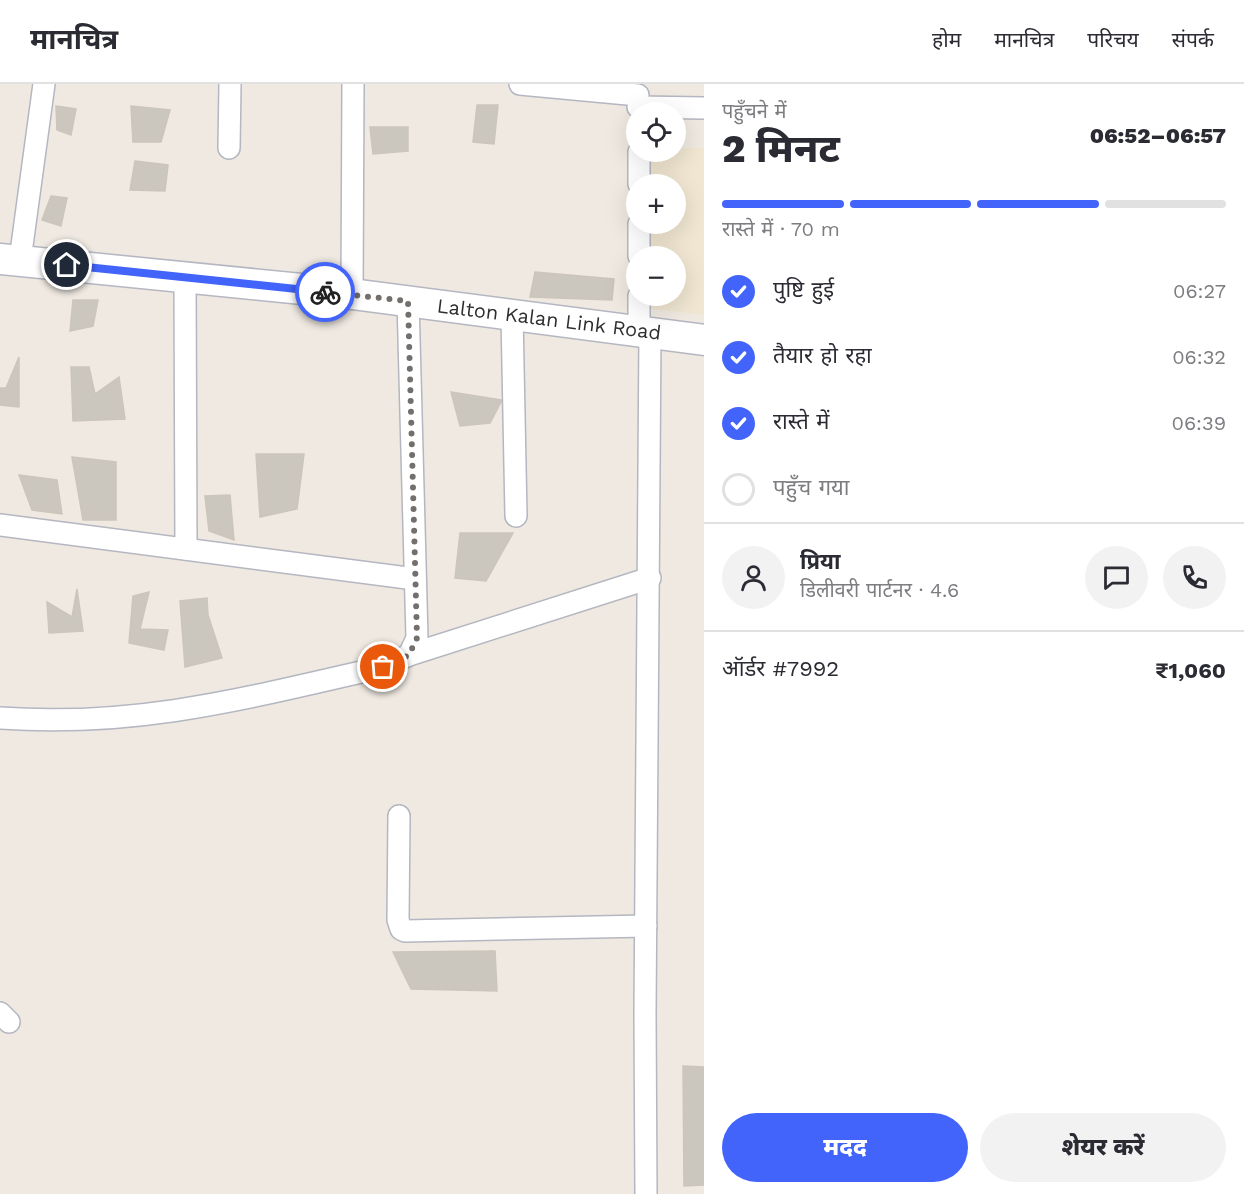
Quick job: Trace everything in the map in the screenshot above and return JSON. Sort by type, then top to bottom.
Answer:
[{"type":"street","points":[[10,260],[44,84]]},
{"type":"street","points":[[229,148],[230,84]]},
{"type":"street","points":[[352,294],[353,84]]},
{"type":"street","points":[[520,84],[704,108]]},
{"type":"street","name":"Lalton Kalan Link Road","points":[[10,260],[352,294],[704,340]]},
{"type":"street","points":[[185,277],[186,549]]},
{"type":"street","points":[[408,301],[417,638],[409,655]]},
{"type":"street","points":[[641,306],[645,331],[650,578],[646,1194]]},
{"type":"street","points":[[512,315],[516,516]]},
{"type":"street","points":[[0,525],[415,579]]},
{"type":"street","points":[[0,718],[75,722],[147,716],[203,708],[383,667],[409,655],[650,578]]},
{"type":"street","points":[[399,816],[398,920],[401,929],[405,931],[646,926]]},
{"type":"shaded area","points":[[686,148],[704,148],[704,315],[648,308],[648,306],[686,306],[686,246],[649,246],[650,234],[686,234],[686,174],[650,174],[651,162],[686,162]]},
{"type":"building","points":[[477,105],[498,105],[494,144],[473,142]]},
{"type":"building","points":[[56,106],[76,109],[71,135],[57,130]]},
{"type":"building","points":[[131,106],[170,110],[161,142],[133,142]]},
{"type":"building","points":[[370,127],[408,127],[408,151],[373,154]]},
{"type":"building","points":[[135,161],[168,165],[165,191],[130,190]]},
{"type":"building","points":[[51,196],[67,198],[61,226],[42,220]]},
{"type":"building","points":[[535,272],[614,279],[612,300],[530,297]]},
{"type":"building","points":[[73,300],[98,300],[93,326],[70,331]]},
{"type":"building","points":[[19,357],[19,407],[0,405],[0,388],[6,388]]},
{"type":"building","points":[[71,367],[89,367],[95,394],[119,377],[125,419],[73,421]]},
{"type":"building","points":[[451,392],[502,400],[490,423],[460,426]]},
{"type":"building","points":[[256,454],[304,454],[297,509],[260,517]]},
{"type":"building","points":[[72,457],[116,462],[116,520],[83,520]]},
{"type":"building","points":[[19,475],[57,480],[62,514],[32,510]]},
{"type":"building","points":[[230,495],[234,540],[209,531],[205,496]]},
{"type":"building","points":[[460,533],[513,533],[486,581],[455,578]]},
{"type":"building","points":[[77,589],[83,631],[49,633],[47,602],[72,617]]},
{"type":"building","points":[[149,592],[140,629],[168,630],[164,650],[129,643],[133,596]]},
{"type":"building","points":[[207,598],[208,615],[222,658],[185,667],[180,601]]},
{"type":"building","points":[[495,951],[497,991],[411,989],[393,952]]},
{"type":"building","points":[[683,1066],[704,1067],[704,1185],[684,1186]]},
{"type":"way so far","points":[[325,292],[408,301],[417,638],[415,647],[409,655],[399,662],[383,667]]},
{"type":"route","points":[[67,265],[325,292]]}]
